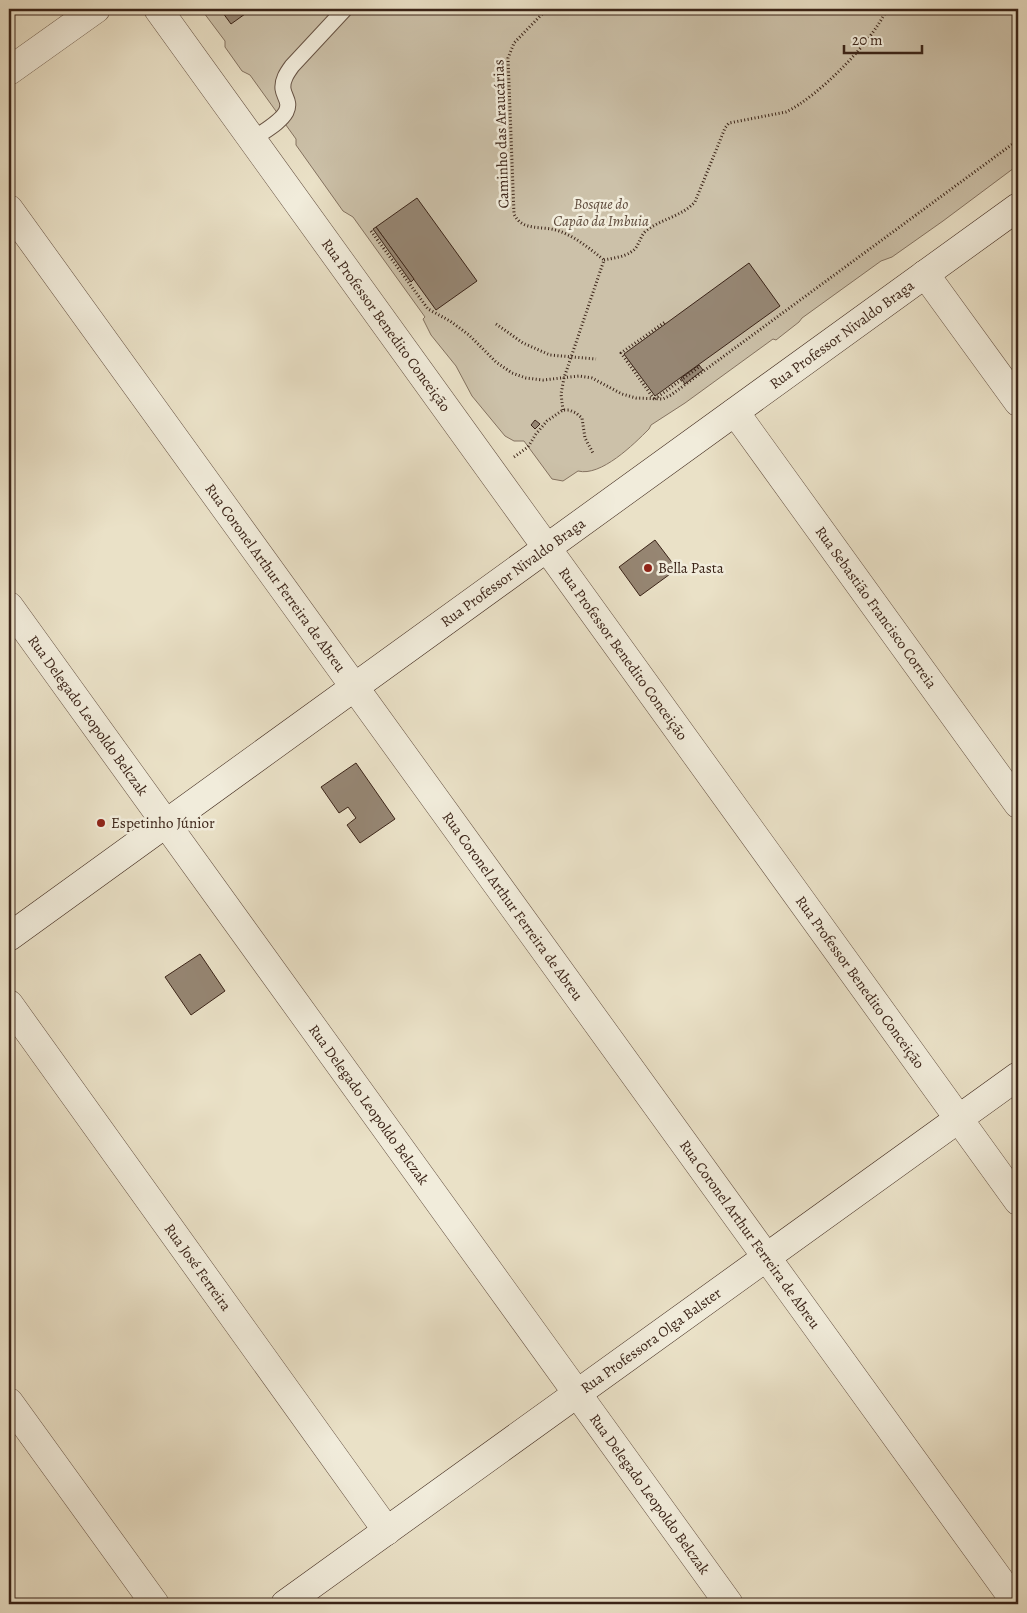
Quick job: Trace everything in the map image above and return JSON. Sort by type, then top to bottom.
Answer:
[{"type":"street","points":[[9,71],[96,9]]},
{"type":"street","name":"Rua Professor Benedito Conceição","points":[[158,9],[1018,1201]]},
{"type":"street","name":"Rua Professor Nivaldo Braga","points":[[9,936],[1018,207]]},
{"type":"street","name":"Rua Coronel Arthur Ferreira de Abreu","points":[[9,209],[1017,1604]]},
{"type":"street","points":[[925,274],[1018,402]]},
{"type":"street","name":"Rua Sebastião Francisco Correia","points":[[735,412],[1018,804]]},
{"type":"street","name":"Rua Delegado Leopoldo Belczak","points":[[9,606],[729,1604]]},
{"type":"street","name":"Rua José Ferreira","points":[[9,1004],[387,1530]]},
{"type":"street","name":"Rua Professora Olga Balster","points":[[284,1604],[1018,1076]]},
{"type":"street","points":[[9,1402],[155,1604]]},
{"type":"lane","points":[[252,140],[281,118],[287,110],[288,102],[283,89],[285,77],[292,66],[345,9]]},
{"type":"path","name":"Caminho das Araucárias","points":[[547,9],[514,43],[508,58],[514,214],[517,221],[525,226],[558,231],[574,238],[604,260]]},
{"type":"path","points":[[563,410],[564,378],[604,260],[629,253],[636,248],[646,230],[688,209],[695,202],[725,128],[729,123],[786,112],[795,108],[836,74],[874,32],[887,9]]},
{"type":"path","points":[[371,231],[428,308],[469,335],[496,362],[512,373],[526,378],[543,380],[579,376],[592,378],[622,394],[636,398],[662,399],[671,396],[1018,140]]},
{"type":"path","points":[[654,399],[621,353],[665,322]]},
{"type":"path","points":[[496,324],[523,343],[550,355],[596,360]]},
{"type":"path","points":[[654,399],[699,367]]},
{"type":"path","points":[[511,459],[528,447],[547,421],[563,410],[569,410],[582,418],[586,438],[592,453]]},
{"type":"green space","name":"Bosque do Capão da Imbuia","points":[[201,9],[1018,9],[1018,165],[943,221],[892,257],[881,261],[802,318],[776,340],[773,339],[685,403],[651,425],[643,435],[616,458],[597,469],[587,472],[578,471],[563,481],[552,479],[524,441],[514,441],[505,436],[472,396],[456,366],[431,335],[423,319],[425,317],[353,217],[343,211],[296,145],[296,139],[250,75],[242,71],[225,47],[225,41]]},
{"type":"building","points":[[220,9],[252,9],[231,24]]},
{"type":"building","points":[[417,198],[477,281],[436,310],[376,227]]},
{"type":"building","points":[[376,227],[414,279],[411,282],[373,229]]},
{"type":"building","points":[[749,263],[780,306],[655,396],[624,354]]},
{"type":"building","points":[[699,365],[703,370],[685,384],[681,378]]},
{"type":"building","points":[[535,420],[540,424],[535,429],[531,425]]},
{"type":"building","name":"Bella Pasta","points":[[655,540],[677,569],[640,596],[619,567]]},
{"type":"building","points":[[356,763],[395,819],[360,843],[347,825],[356,818],[348,807],[339,813],[321,787]]},
{"type":"building","points":[[200,954],[225,991],[191,1015],[165,977]]},
{"type":"place","name":"Bella Pasta","points":[[648,568]]},
{"type":"place","name":"Espetinho Júnior","points":[[101,823]]}]
